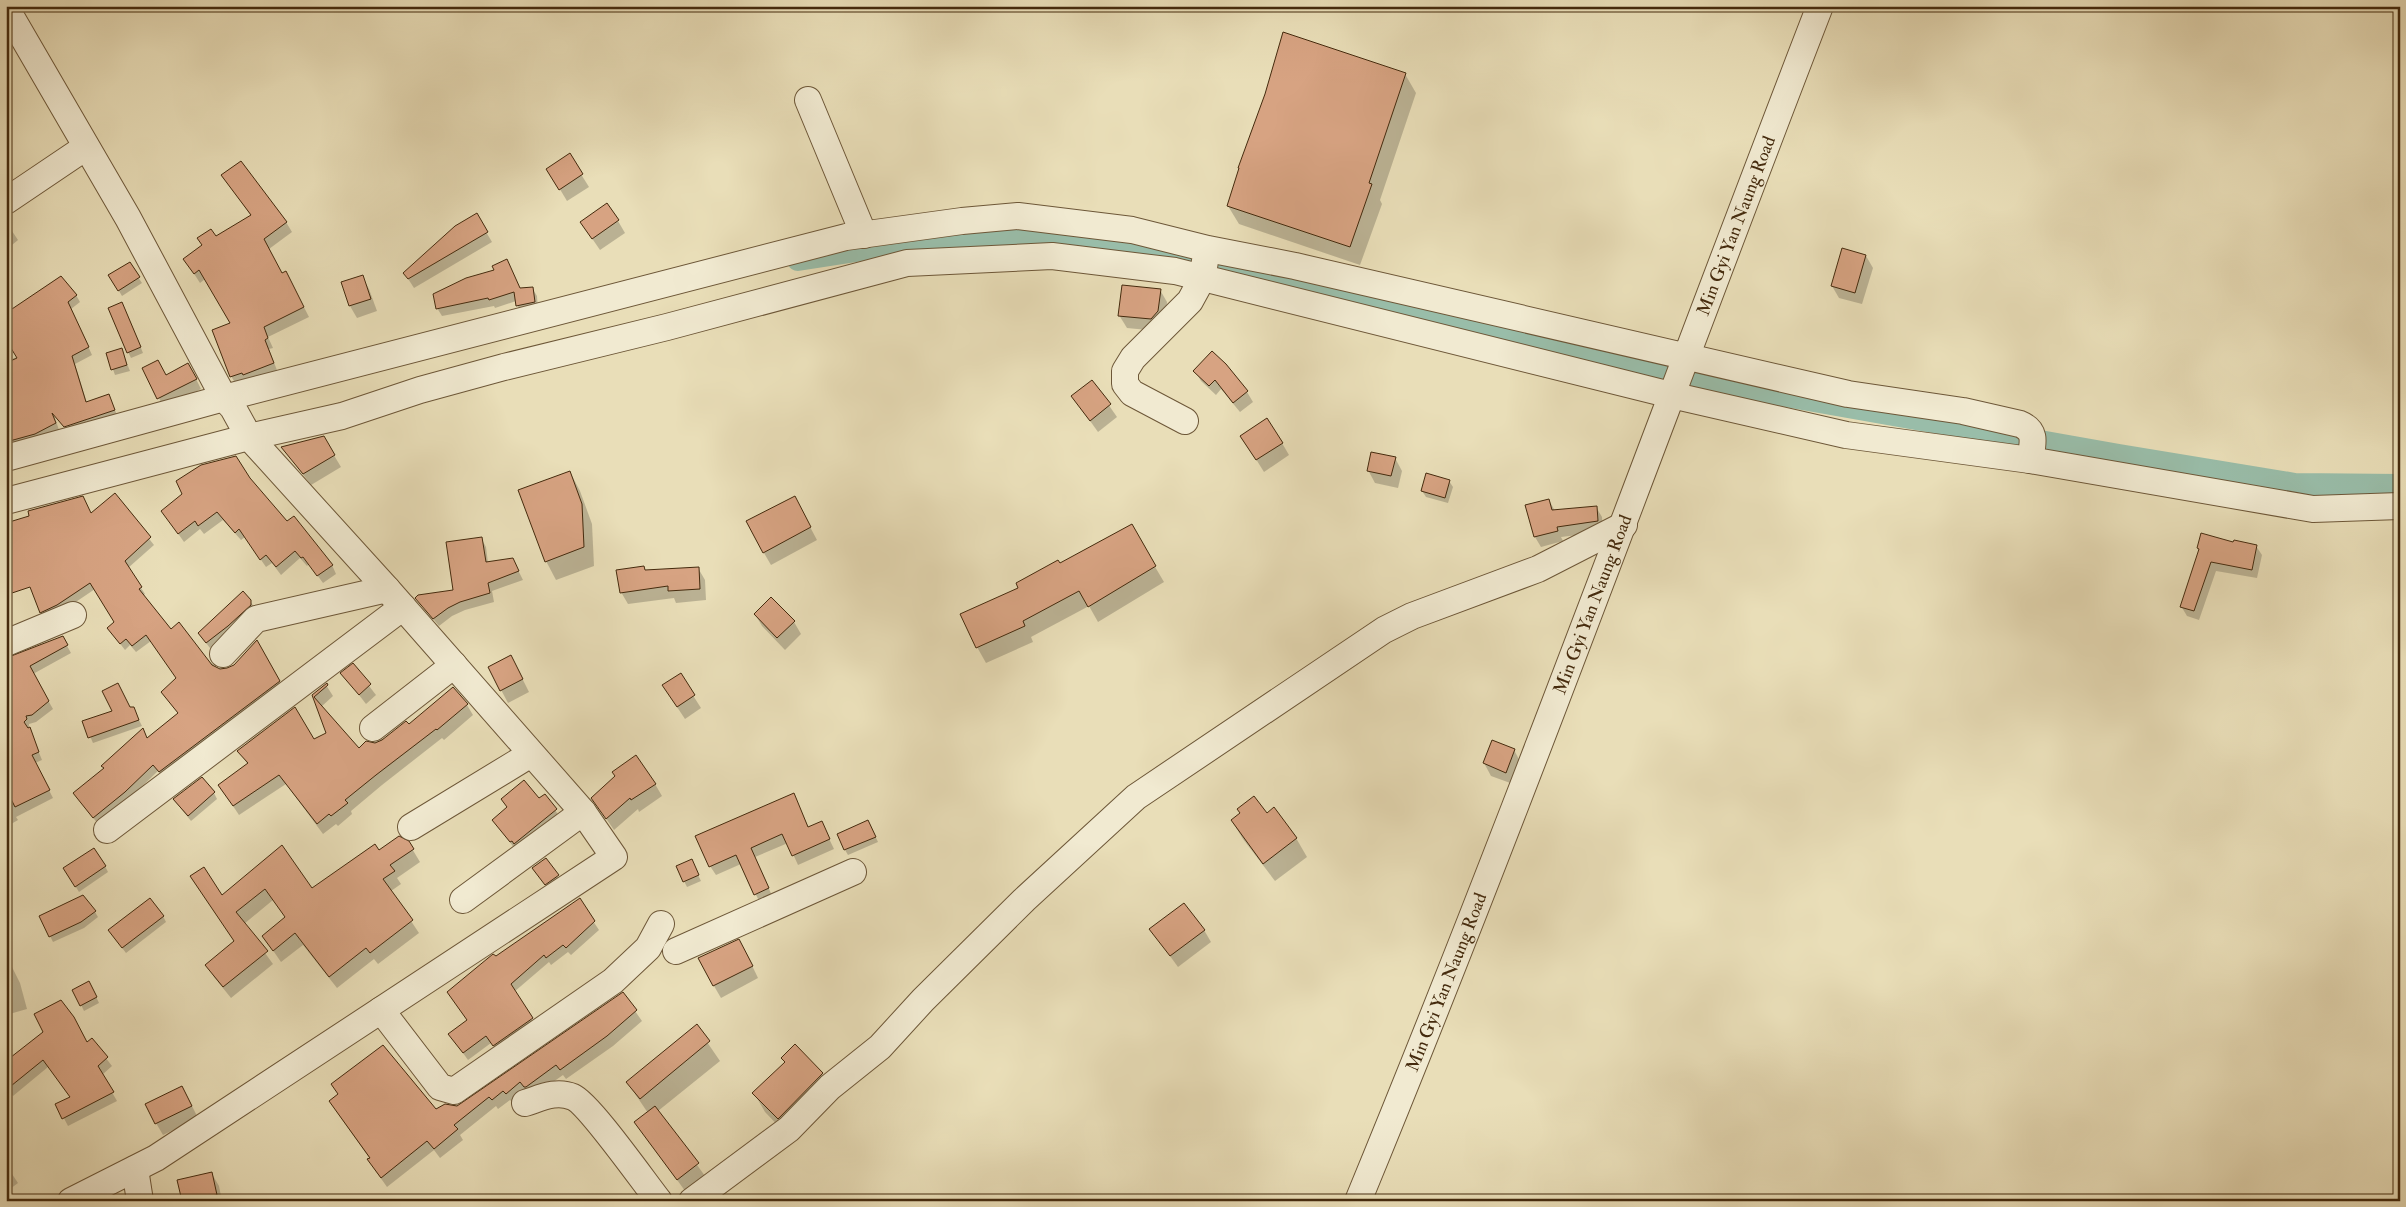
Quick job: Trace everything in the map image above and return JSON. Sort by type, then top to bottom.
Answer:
[{"type":"street","name":"Min Gyi Yan Naung Road","points":[[1358,1201],[1417,1058],[1624,525],[1678,376],[1820,6]]},
{"type":"street","points":[[6,8],[128,218],[224,398],[233,408],[249,437],[395,598],[583,812],[614,857],[156,1158],[71,1201]]},
{"type":"street","points":[[808,100],[864,235]]},
{"type":"street","points":[[6,202],[86,147]]},
{"type":"street","points":[[6,458],[224,398],[827,242],[962,221],[1018,216],[1132,230],[1205,265],[1678,376],[1848,394],[1973,413],[2020,424],[2028,428],[2032,450]]},
{"type":"street","points":[[6,501],[249,437],[342,416],[420,390],[504,367],[686,323],[907,263],[1052,256],[1175,271],[1205,265],[1294,266],[1678,376],[1846,435],[2032,450],[2313,509],[2400,506]]},
{"type":"street","points":[[1186,421],[1132,393],[1125,384],[1125,371],[1133,358],[1190,301],[1205,265]]},
{"type":"street","points":[[692,1201],[789,1129],[830,1087],[880,1047],[1024,900],[1136,797],[1384,630],[1412,616],[1538,569],[1624,525]]},
{"type":"street","points":[[223,654],[256,619],[395,598]]},
{"type":"street","points":[[107,830],[395,598]]},
{"type":"street","points":[[6,643],[73,615]]},
{"type":"street","points":[[372,728],[454,665]]},
{"type":"street","points":[[411,827],[531,754]]},
{"type":"street","points":[[463,900],[583,812]]},
{"type":"street","points":[[676,950],[853,872]]},
{"type":"street","points":[[380,1010],[440,1087],[454,1090],[613,981],[648,948],[661,924]]},
{"type":"street","points":[[525,1103],[556,1093],[574,1098],[592,1116],[659,1201]]},
{"type":"street","points":[[135,1168],[140,1201]]},
{"type":"building","points":[[1283,32],[1406,73],[1369,183],[1372,184],[1350,247],[1227,206],[1238,168],[1265,94]]},
{"type":"building","points":[[570,153],[583,174],[559,190],[546,169]]},
{"type":"building","points":[[241,161],[287,222],[264,239],[282,273],[286,271],[304,307],[264,327],[268,338],[265,340],[274,363],[243,375],[242,373],[230,377],[212,330],[230,323],[199,270],[194,274],[183,259],[202,245],[197,238],[211,229],[216,236],[251,215],[221,175]]},
{"type":"building","points":[[607,203],[619,220],[592,239],[580,222]]},
{"type":"building","points":[[477,213],[488,232],[408,279],[403,273],[455,226]]},
{"type":"building","points":[[1842,248],[1866,255],[1855,293],[1831,286]]},
{"type":"building","points":[[507,259],[520,288],[533,287],[535,302],[516,306],[514,292],[489,300],[488,298],[436,309],[433,294],[466,278],[494,270],[492,266]]},
{"type":"building","points":[[130,262],[140,277],[118,291],[108,275]]},
{"type":"building","points":[[363,275],[371,299],[349,306],[341,282]]},
{"type":"building","points":[[61,276],[77,295],[68,302],[89,347],[72,356],[86,402],[109,394],[115,410],[64,427],[52,413],[56,423],[35,434],[6,442],[6,363],[17,358],[6,340],[6,313]]},
{"type":"building","points":[[1122,285],[1161,289],[1158,311],[1151,319],[1118,316]]},
{"type":"building","points":[[122,302],[141,347],[127,353],[108,308]]},
{"type":"building","points":[[122,348],[127,365],[111,370],[106,353]]},
{"type":"building","points":[[1212,351],[1226,364],[1248,391],[1233,403],[1215,380],[1209,386],[1193,371]]},
{"type":"building","points":[[158,360],[166,375],[188,363],[197,379],[157,399],[142,368]]},
{"type":"building","points":[[1092,380],[1111,404],[1090,421],[1071,396]]},
{"type":"building","points":[[1267,418],[1283,443],[1256,460],[1240,436]]},
{"type":"building","points":[[324,436],[335,455],[303,474],[281,447]]},
{"type":"building","points":[[1371,452],[1396,457],[1391,476],[1367,471]]},
{"type":"building","points":[[236,456],[250,478],[287,521],[294,516],[333,565],[317,576],[303,557],[301,558],[295,551],[276,567],[266,555],[260,560],[239,529],[235,533],[217,512],[198,526],[195,521],[178,534],[161,511],[182,494],[176,481],[201,465]]},
{"type":"building","points":[[570,471],[582,504],[584,547],[545,562],[518,490]]},
{"type":"building","points":[[1426,473],[1450,480],[1445,498],[1421,491]]},
{"type":"building","points":[[115,493],[151,537],[125,561],[142,587],[139,589],[171,629],[179,622],[212,665],[220,669],[234,665],[257,640],[280,681],[159,772],[153,765],[125,792],[93,818],[73,793],[104,768],[101,766],[143,728],[147,738],[178,713],[161,692],[176,678],[146,635],[132,646],[126,639],[120,644],[107,628],[114,622],[90,583],[57,605],[40,613],[30,587],[6,595],[6,523],[29,516],[28,511],[83,496],[91,513]]},
{"type":"building","points":[[795,496],[811,527],[763,553],[746,521]]},
{"type":"building","points":[[1549,499],[1552,510],[1597,506],[1598,521],[1557,527],[1558,531],[1534,537],[1525,505]]},
{"type":"building","points":[[1132,524],[1156,566],[1088,607],[1079,591],[1023,621],[1025,626],[976,648],[960,614],[1018,588],[1016,583],[1058,560],[1060,563]]},
{"type":"building","points":[[2201,533],[2233,542],[2234,540],[2257,545],[2252,570],[2211,562],[2194,611],[2180,607],[2199,549],[2197,548]]},
{"type":"building","points":[[482,537],[486,562],[513,558],[519,571],[488,583],[490,593],[460,602],[433,619],[415,598],[418,595],[453,590],[446,542]]},
{"type":"building","points":[[644,566],[645,570],[699,567],[700,589],[668,591],[668,586],[620,593],[616,570]]},
{"type":"building","points":[[243,591],[251,600],[251,605],[206,643],[198,633]]},
{"type":"building","points":[[771,597],[795,621],[777,638],[754,614]]},
{"type":"building","points":[[63,636],[68,645],[30,666],[49,701],[32,715],[26,716],[27,719],[24,722],[28,728],[30,727],[39,752],[32,755],[50,790],[15,807],[6,789],[6,658]]},
{"type":"building","points":[[511,655],[523,679],[500,691],[488,667]]},
{"type":"building","points":[[353,663],[371,684],[359,695],[340,673]]},
{"type":"building","points":[[681,673],[695,695],[677,707],[662,685]]},
{"type":"building","points":[[118,683],[130,707],[134,707],[139,720],[88,738],[82,721],[112,711],[102,691]]},
{"type":"building","points":[[327,683],[328,685],[314,697],[359,748],[366,741],[375,743],[382,740],[406,721],[409,724],[453,687],[468,704],[345,800],[348,803],[331,816],[329,814],[317,824],[279,775],[233,806],[218,785],[248,763],[237,751],[295,707],[314,739],[326,733],[312,695]]},
{"type":"building","points":[[1492,740],[1515,749],[1506,773],[1483,763]]},
{"type":"building","points":[[636,755],[656,784],[631,800],[630,798],[606,819],[591,798],[615,776],[612,772]]},
{"type":"building","points":[[202,777],[215,792],[188,816],[173,799]]},
{"type":"building","points":[[524,780],[539,798],[545,794],[557,809],[514,844],[512,841],[510,842],[492,820],[507,807],[501,799]]},
{"type":"building","points":[[794,793],[808,827],[822,821],[830,839],[792,856],[782,834],[751,848],[769,888],[754,895],[736,855],[709,867],[695,836]]},
{"type":"building","points":[[1254,796],[1267,813],[1274,807],[1297,838],[1263,864],[1231,820],[1240,813],[1237,809]]},
{"type":"building","points":[[868,820],[876,837],[844,850],[837,834]]},
{"type":"building","points":[[399,836],[409,841],[414,849],[390,865],[395,871],[383,879],[413,920],[370,953],[366,948],[329,977],[295,933],[273,951],[262,936],[285,917],[265,889],[236,912],[268,951],[223,987],[205,965],[234,941],[190,876],[204,867],[222,895],[282,845],[312,888],[375,844],[379,850]]},
{"type":"building","points":[[94,848],[106,866],[75,887],[63,868]]},
{"type":"building","points":[[546,858],[559,875],[545,885],[532,868]]},
{"type":"building","points":[[692,859],[699,875],[683,882],[676,866]]},
{"type":"building","points":[[83,895],[96,911],[81,922],[49,937],[39,916]]},
{"type":"building","points":[[150,898],[164,916],[122,948],[108,930]]},
{"type":"building","points":[[580,898],[595,921],[566,948],[563,945],[546,958],[544,955],[511,984],[533,1018],[493,1046],[486,1036],[463,1053],[448,1034],[467,1020],[447,992],[493,954],[496,956]]},
{"type":"building","points":[[1184,903],[1205,930],[1170,956],[1149,929]]},
{"type":"building","points":[[739,939],[753,966],[713,986],[698,958]]},
{"type":"building","points":[[89,981],[97,997],[80,1006],[72,990]]},
{"type":"building","points":[[623,992],[637,1010],[607,1036],[560,1070],[556,1065],[526,1087],[520,1082],[506,1094],[503,1091],[492,1100],[489,1097],[454,1125],[458,1129],[434,1149],[427,1141],[381,1178],[367,1159],[370,1158],[329,1101],[338,1094],[331,1084],[383,1045],[436,1109],[445,1104],[457,1106]]},
{"type":"building","points":[[61,1000],[74,1017],[87,1042],[92,1038],[108,1057],[98,1066],[114,1092],[62,1119],[55,1104],[70,1097],[43,1060],[6,1090],[6,1061],[43,1032],[34,1014]]},
{"type":"building","points":[[697,1024],[710,1041],[640,1099],[626,1082]]},
{"type":"building","points":[[795,1044],[823,1073],[778,1119],[752,1093],[785,1062],[781,1058]]},
{"type":"building","points":[[182,1086],[192,1106],[155,1124],[145,1104]]},
{"type":"building","points":[[655,1106],[699,1163],[677,1180],[634,1122]]},
{"type":"building","points":[[212,1172],[217,1195],[182,1201],[177,1180]]},
{"type":"waterway","points":[[798,260],[920,241],[984,236],[1048,238],[1181,255],[1713,383],[2119,455],[2295,484],[2400,485]]}]
